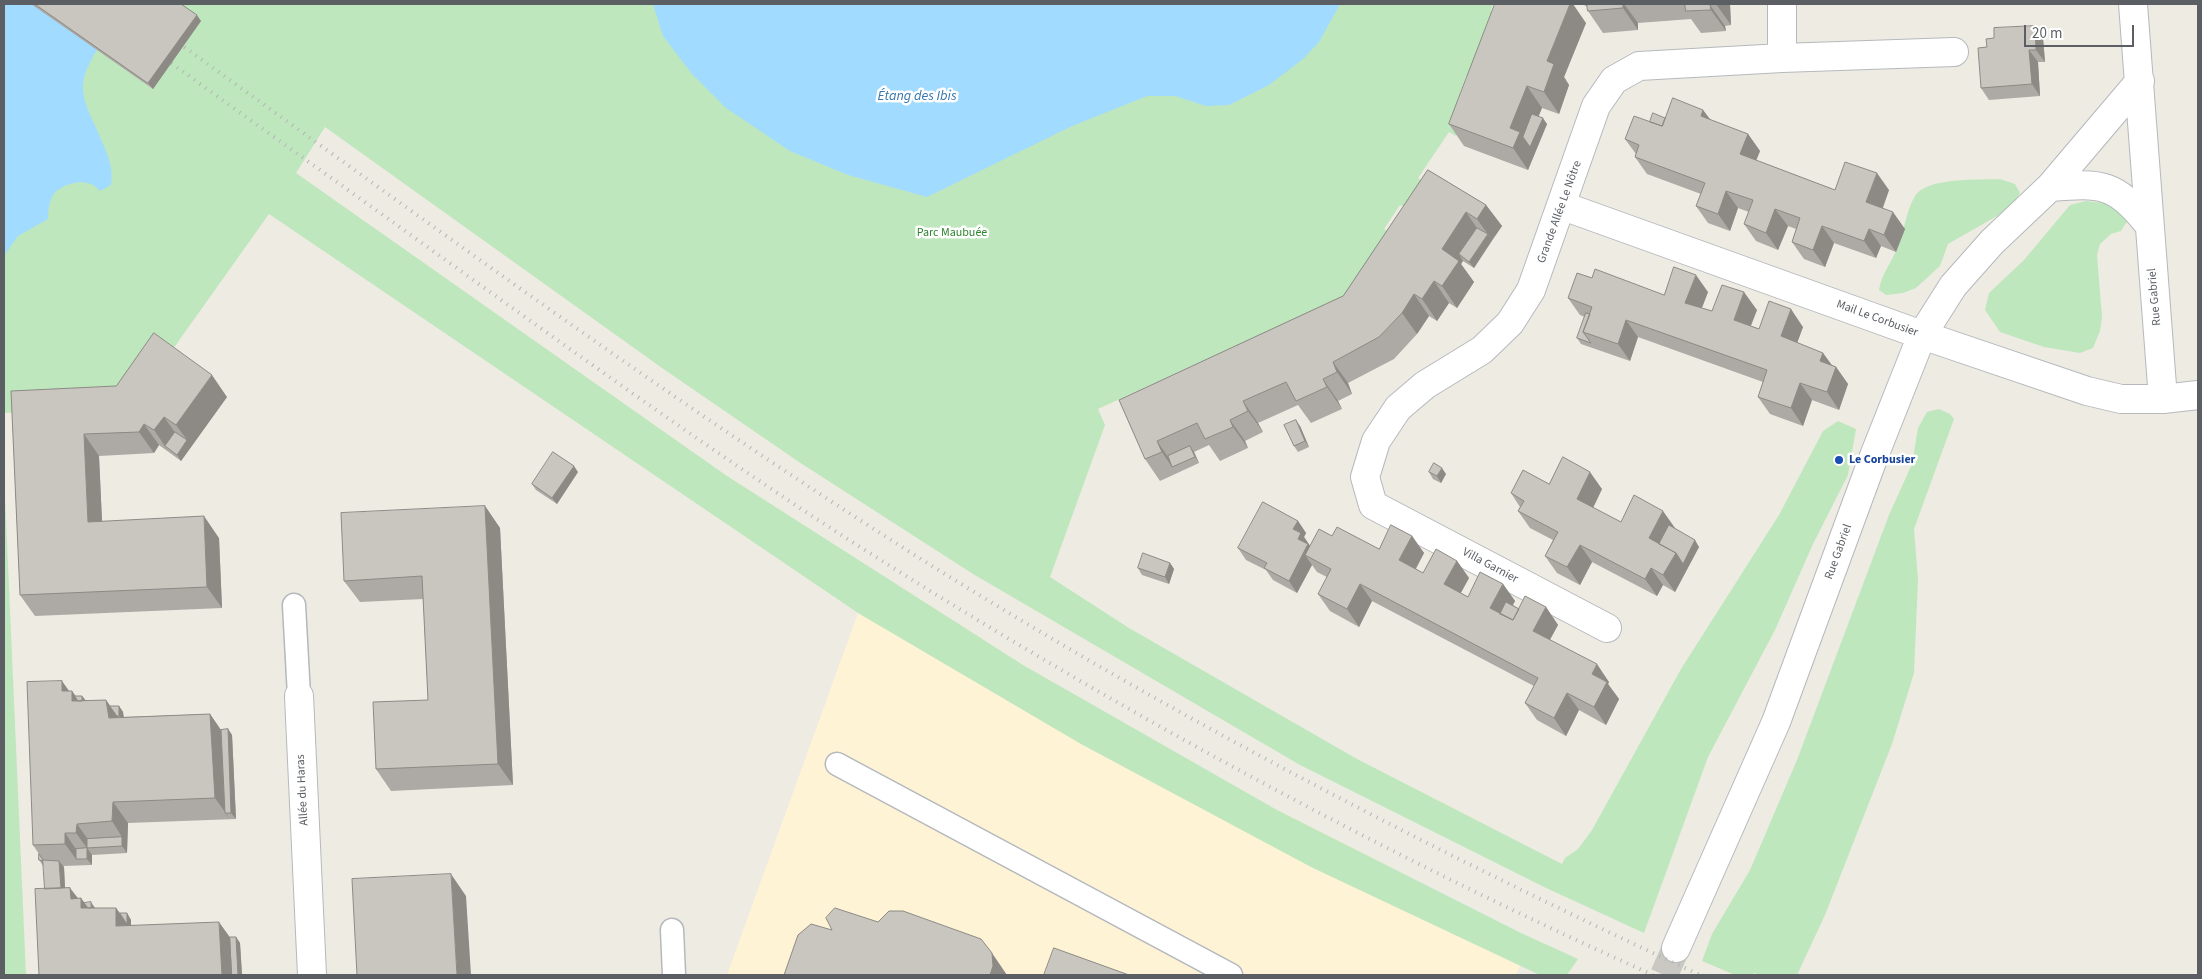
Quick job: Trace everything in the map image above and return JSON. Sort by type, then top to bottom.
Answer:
[{"type":"street","points":[[1782,4],[1782,58]]},
{"type":"street","name":"Rue Gabriel","points":[[2133,4],[2162,399]]},
{"type":"street","name":"Grande Allée Le Nôtre","points":[[1373,505],[1365,477],[1376,441],[1398,408],[1425,385],[1482,350],[1510,323],[1531,290],[1563,206],[1596,106],[1614,80],[1639,66],[1782,58],[1954,52]]},
{"type":"street","name":"Rue Gabriel","points":[[1676,948],[1776,722],[1874,456],[1922,335],[1953,286],[1992,242],[2050,188],[2140,81]]},
{"type":"street","points":[[2050,188],[2088,184],[2112,189],[2130,202],[2149,225]]},
{"type":"street","name":"Mail Le Corbusier","points":[[1563,206],[1922,335],[2087,391],[2121,399],[2162,399],[2198,396]]},
{"type":"street","name":"Villa Garnier","points":[[1373,505],[1607,628]]},
{"type":"street","name":"Allée du Haras","points":[[299,696],[312,975]]},
{"type":"lane","name":"Allée du Haras","points":[[294,605],[299,696]]},
{"type":"lane","points":[[838,764],[1231,975]]},
{"type":"lane","points":[[672,930],[674,975]]},
{"type":"shaded area","points":[[858,613],[1081,744],[1311,867],[1520,966],[1516,975],[727,975]]},
{"type":"green space","name":"Parc Maubuée","points":[[4,4],[1493,4],[1491,11],[1501,16],[1477,80],[1466,76],[1457,103],[1459,130],[1456,136],[1449,132],[1418,178],[1424,182],[1407,208],[1400,205],[1384,229],[1391,233],[1351,293],[1098,409],[1105,425],[1050,577],[1129,628],[1357,759],[1562,864],[1565,858],[1578,849],[1592,830],[1681,669],[1779,515],[1823,431],[1838,421],[1856,429],[1848,475],[1813,544],[1775,630],[1708,757],[1644,933],[1544,887],[1300,765],[973,574],[799,462],[662,368],[325,127],[296,173],[727,476],[1023,665],[1277,810],[1521,933],[1578,959],[1567,975],[1540,975],[1311,867],[1081,744],[858,613],[269,214],[131,408],[4,413]]},
{"type":"green space","points":[[2000,179],[2015,184],[2020,193],[2011,208],[1948,244],[1940,266],[1916,288],[1903,293],[1886,295],[1879,290],[1899,244],[1912,201],[1921,190],[1930,185],[1954,181]]},
{"type":"green space","points":[[2086,201],[2120,203],[2128,220],[2121,231],[2111,234],[2100,244],[2097,255],[2102,317],[2100,331],[2093,348],[2080,353],[2044,347],[2000,332],[1985,310],[1989,293],[2024,260],[2070,205]]},
{"type":"green space","points":[[1939,409],[1950,414],[1954,419],[1914,529],[1918,580],[1914,673],[1892,744],[1825,915],[1797,975],[1760,975],[1754,973],[1752,975],[1735,975],[1702,961],[1712,934],[1750,870],[1797,760],[1889,515],[1912,464],[1918,428],[1927,412]]},
{"type":"green space","points":[[4,473],[26,975],[4,975]]},
{"type":"water","points":[[4,4],[132,4],[93,56],[84,79],[85,102],[109,160],[112,172],[111,185],[100,191],[89,183],[76,182],[57,190],[51,201],[48,219],[18,236],[4,256]]},
{"type":"water","name":"Étang des Ibis","points":[[653,4],[1340,4],[1319,42],[1303,59],[1269,85],[1229,105],[1206,106],[1175,96],[1147,96],[1070,127],[927,197],[848,175],[790,151],[726,108],[692,74],[663,36]]},
{"type":"building","points":[[35,4],[181,4],[197,15],[148,83]]},
{"type":"building","points":[[1495,4],[1570,4],[1547,61],[1554,64],[1544,92],[1527,86],[1510,128],[1520,132],[1513,148],[1449,124]]},
{"type":"building","points":[[1587,4],[1623,4],[1623,8],[1588,11]]},
{"type":"building","points":[[1685,4],[1716,4],[1710,5],[1711,10],[1686,11]]},
{"type":"building","points":[[2035,26],[2036,50],[2029,50],[2032,84],[1981,88],[1978,48],[1987,47],[1986,39],[1994,38],[1994,28]]},
{"type":"building","points":[[1673,98],[1703,110],[1701,116],[1748,134],[1740,154],[1835,190],[1845,162],[1877,173],[1866,202],[1893,212],[1884,235],[1869,229],[1864,241],[1822,226],[1813,250],[1792,242],[1800,218],[1775,209],[1766,233],[1744,224],[1753,200],[1726,191],[1718,214],[1696,206],[1705,183],[1635,157],[1639,145],[1625,139],[1634,116],[1662,126]]},
{"type":"building","points":[[1653,113],[1665,118],[1662,126],[1650,122]]},
{"type":"building","points":[[1532,114],[1543,118],[1530,147],[1523,137]]},
{"type":"building","points":[[1428,170],[1486,205],[1477,219],[1466,212],[1442,249],[1459,261],[1442,286],[1434,281],[1422,299],[1414,294],[1402,313],[1379,337],[1333,362],[1337,372],[1323,379],[1327,387],[1296,401],[1286,382],[1243,401],[1248,411],[1230,420],[1233,427],[1205,439],[1197,423],[1157,441],[1162,452],[1145,459],[1119,400],[1343,296]]},
{"type":"building","points":[[1477,228],[1488,234],[1469,262],[1459,254]]},
{"type":"building","points":[[1674,267],[1696,275],[1685,303],[1712,311],[1722,285],[1744,292],[1734,320],[1759,329],[1769,301],[1791,309],[1781,336],[1823,353],[1820,361],[1836,367],[1827,392],[1800,383],[1791,408],[1758,397],[1767,370],[1626,320],[1618,344],[1583,332],[1592,307],[1568,298],[1577,273],[1592,278],[1595,269],[1664,295]]},
{"type":"building","points":[[1586,313],[1590,314],[1583,332],[1591,343],[1577,338]]},
{"type":"building","points":[[154,333],[212,375],[176,425],[164,417],[154,430],[144,424],[139,432],[84,434],[88,522],[204,516],[207,587],[20,595],[11,391],[116,386]]},
{"type":"building","points":[[1296,420],[1305,441],[1294,446],[1284,425]]},
{"type":"building","points":[[175,432],[187,440],[177,455],[165,446]]},
{"type":"building","points":[[1190,446],[1195,457],[1172,467],[1168,456]]},
{"type":"building","points":[[553,452],[574,466],[552,498],[532,484]]},
{"type":"building","points":[[1563,457],[1590,472],[1577,499],[1621,522],[1634,495],[1663,511],[1649,538],[1676,553],[1663,575],[1651,568],[1645,579],[1580,545],[1567,567],[1545,556],[1558,532],[1518,511],[1524,501],[1511,493],[1523,470],[1549,484]]},
{"type":"building","points":[[1434,463],[1442,468],[1437,476],[1429,472]]},
{"type":"building","points":[[1263,502],[1298,521],[1293,529],[1301,533],[1298,539],[1308,544],[1289,581],[1264,568],[1267,563],[1238,548]]},
{"type":"building","points":[[485,506],[498,764],[376,769],[373,702],[428,700],[422,576],[344,581],[341,513]]},
{"type":"building","points":[[1391,525],[1412,536],[1399,560],[1423,573],[1436,549],[1457,561],[1444,584],[1468,597],[1480,572],[1503,584],[1490,608],[1513,620],[1525,596],[1546,607],[1533,631],[1597,664],[1592,674],[1607,682],[1594,707],[1567,693],[1554,718],[1525,703],[1538,678],[1360,584],[1347,609],[1318,594],[1331,569],[1305,555],[1319,529],[1332,536],[1337,527],[1379,549]]},
{"type":"building","points":[[1669,525],[1695,540],[1683,564],[1676,553],[1659,544]]},
{"type":"building","points":[[1143,553],[1170,563],[1165,577],[1138,568]]},
{"type":"building","points":[[1506,602],[1519,609],[1513,620],[1500,614]]},
{"type":"building","points":[[62,681],[62,691],[72,691],[72,701],[106,700],[109,718],[210,714],[215,798],[113,802],[112,821],[77,824],[76,833],[65,833],[65,844],[33,845],[27,682]]},
{"type":"building","points":[[75,696],[82,696],[82,701],[78,701]]},
{"type":"building","points":[[110,706],[119,706],[119,716],[117,716]]},
{"type":"building","points":[[228,729],[231,813],[225,813],[221,730]]},
{"type":"building","points":[[122,837],[122,846],[87,848],[87,839]]},
{"type":"building","points":[[87,848],[87,859],[76,859],[76,849]]},
{"type":"building","points":[[43,860],[59,861],[61,888],[45,889]]},
{"type":"building","points":[[451,874],[457,975],[357,975],[352,879]]},
{"type":"building","points":[[70,888],[71,899],[81,898],[81,908],[116,908],[116,926],[219,922],[222,975],[39,975],[35,889]]},
{"type":"building","points":[[91,902],[91,908],[88,908],[84,903]]},
{"type":"building","points":[[835,908],[878,922],[889,911],[903,911],[981,939],[992,953],[993,966],[990,975],[784,975],[798,935],[811,924],[832,930],[826,918]]},
{"type":"building","points":[[120,913],[127,913],[127,924]]},
{"type":"building","points":[[230,937],[236,937],[238,975],[232,975]]},
{"type":"building","points":[[1054,948],[1129,975],[1044,975]]},
{"type":"tunnel","points":[[1664,975],[1676,948]]},
{"type":"railway","points":[[173,39],[450,239],[636,370],[825,497],[1015,617],[1207,727],[1304,779],[1501,880],[1700,975]]},
{"type":"railway","points":[[160,55],[476,282],[752,476],[943,599],[1141,716],[1242,772],[1445,877],[1653,975]]},
{"type":"place","name":"Le Corbusier","points":[[1839,460]]}]
